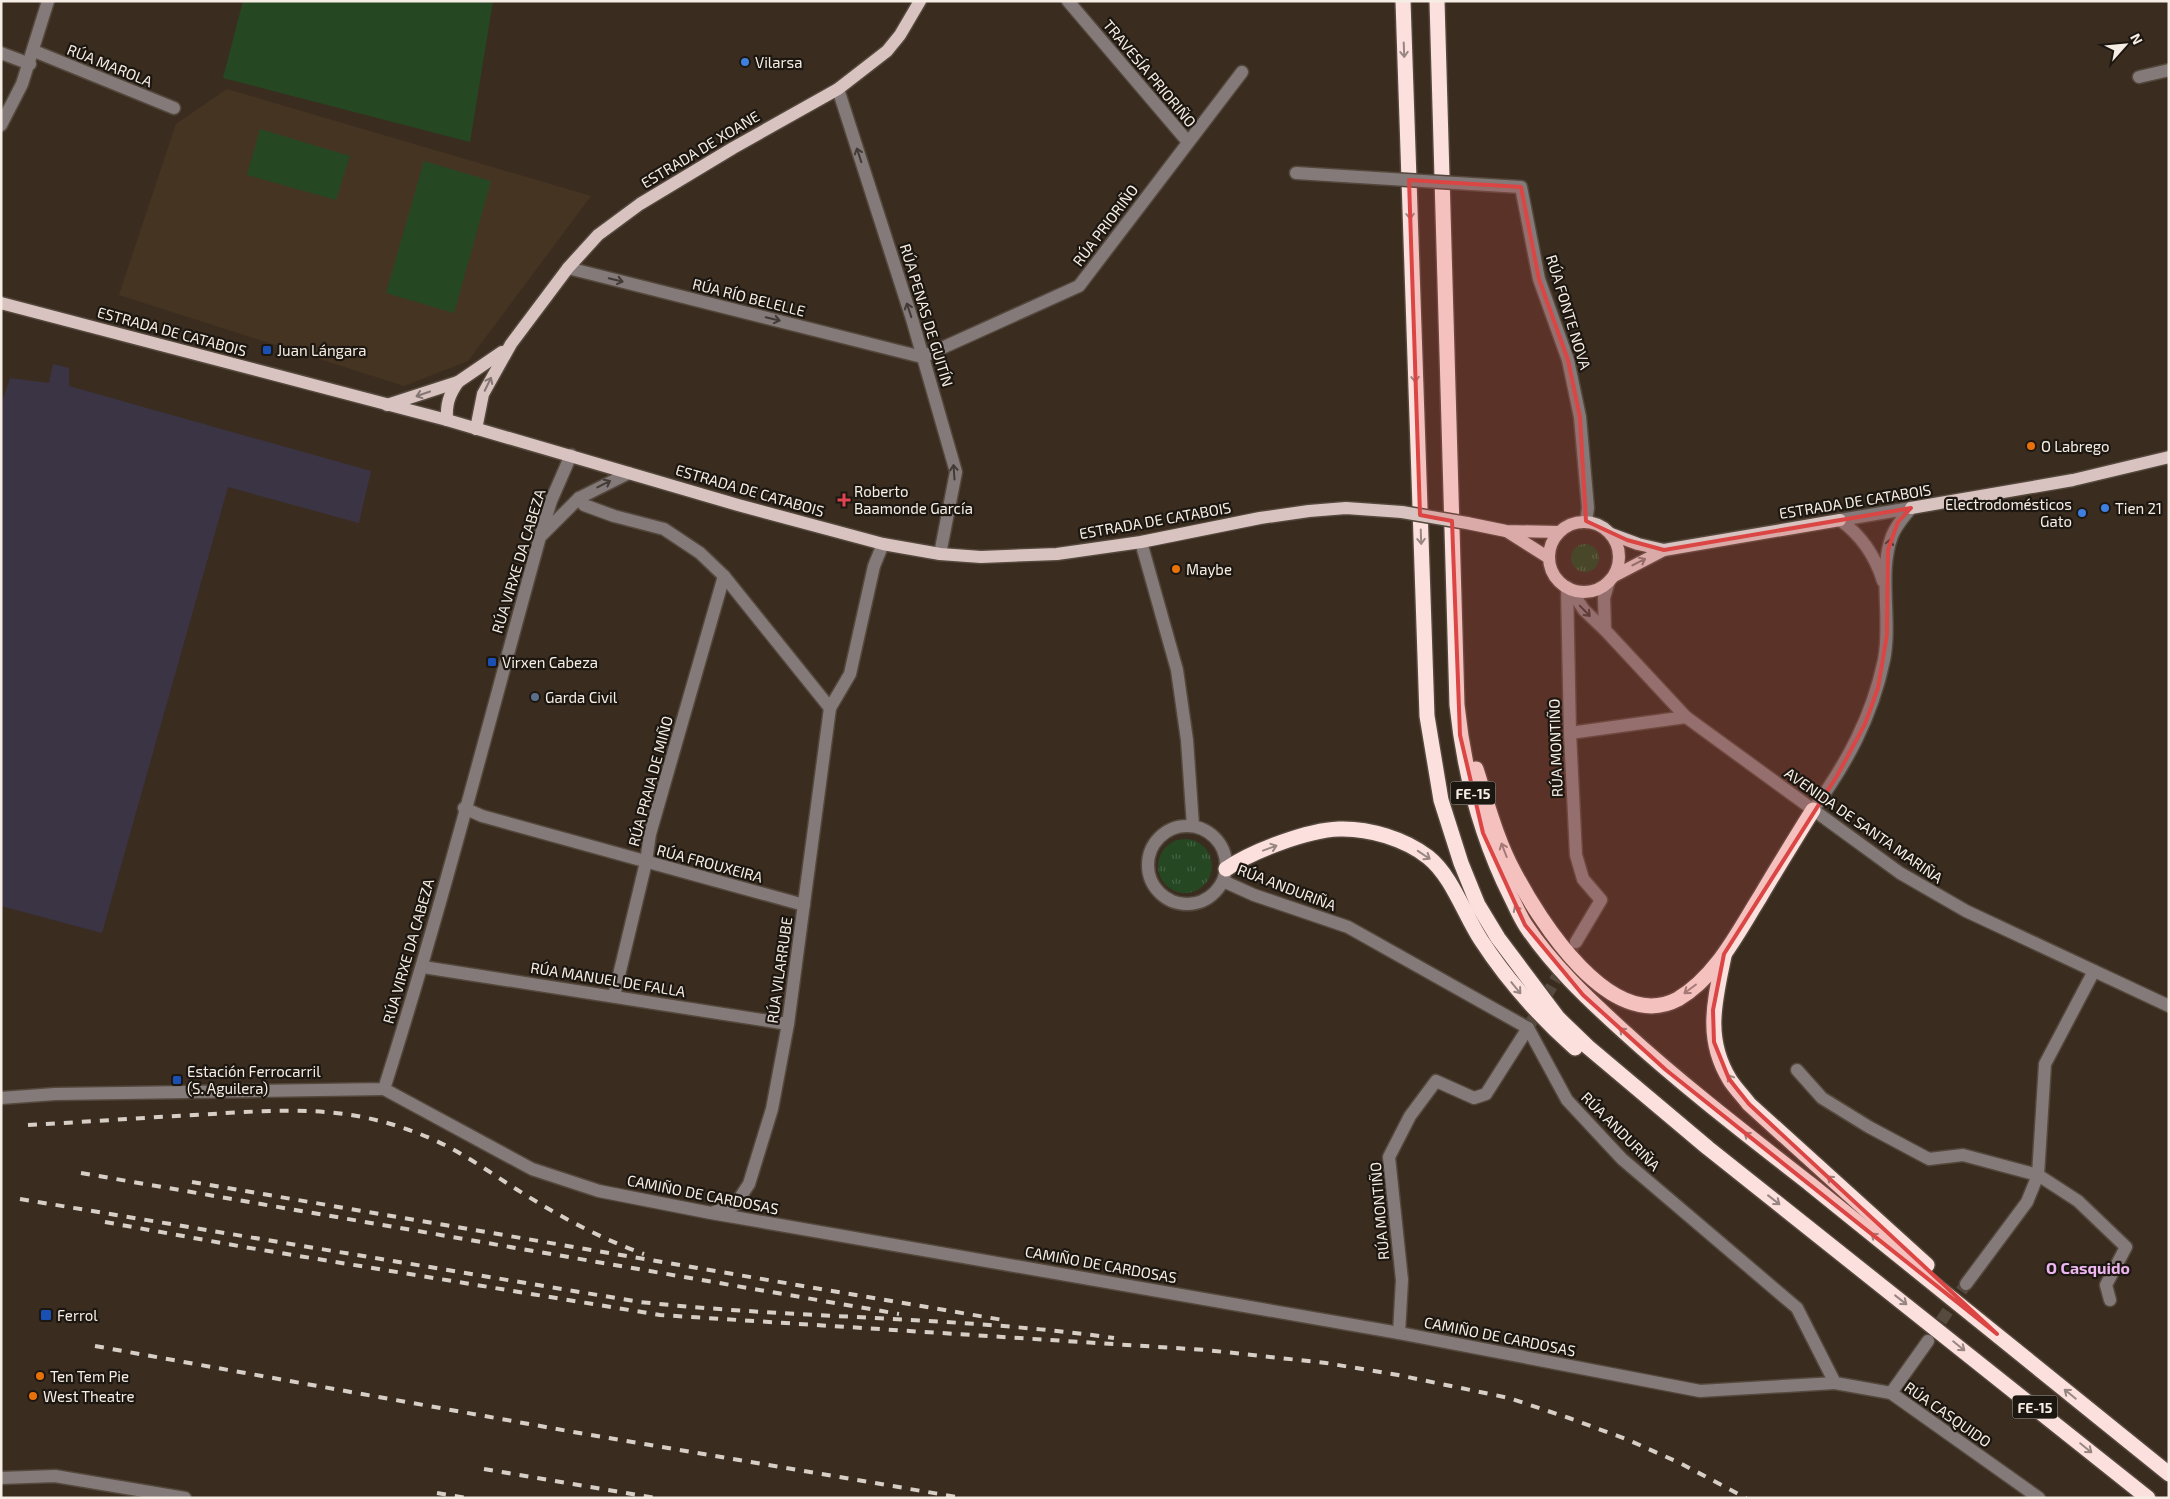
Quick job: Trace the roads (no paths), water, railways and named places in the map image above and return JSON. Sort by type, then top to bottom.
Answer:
[{"type":"highway","name":"FE-15","points":[[1402,1],[1427,716],[1442,800],[1461,863],[1478,904],[1498,938],[1528,979],[1558,1018],[1588,1047],[1708,1148],[2148,1498]]},
{"type":"highway","name":"FE-15","points":[[1437,1],[1457,705],[1460,735],[1483,833],[1500,874],[1525,925],[1556,965],[1583,995],[1666,1070],[2169,1474]]},
{"type":"highway","points":[[1460,735],[1476,769],[1513,871],[1559,943],[1594,979],[1612,994],[1635,1004],[1654,1006],[1677,999],[1697,984],[1724,954],[1813,810]]},
{"type":"highway","points":[[1225,875],[1251,855],[1288,841],[1339,829],[1371,832],[1401,841],[1429,857],[1449,882],[1480,940],[1505,974],[1550,1026],[1622,1087],[1708,1148]]},
{"type":"highway","points":[[1724,954],[1713,1010],[1714,1042],[1729,1079],[1749,1104],[1937,1275],[1997,1334]]},
{"type":"main road","name":"ESTRADA DE XOANE","points":[[511,344],[568,268],[598,235],[640,204],[733,148],[838,89],[887,51],[900,35],[920,1]]},
{"type":"main road","name":"ESTRADA DE CATABOIS","points":[[1,303],[447,420],[882,544],[940,554],[982,556],[1057,554],[1141,542],[1260,518],[1346,508],[1402,512],[1506,531],[1559,532]]},
{"type":"main road","points":[[387,405],[458,382],[491,361],[511,344]]},
{"type":"main road","points":[[476,429],[483,394],[511,344]]},
{"type":"main road","points":[[447,420],[446,405],[450,394],[458,382]]},
{"type":"main road","name":"ESTRADA DE CATABOIS","points":[[1911,508],[2073,480],[2169,457]]},
{"type":"main road","name":"ESTRADA DE CATABOIS","points":[[1612,578],[1664,550],[1840,520]]},
{"type":"main road","points":[[1586,522],[1600,525],[1611,534],[1618,546],[1620,561],[1612,578],[1604,586],[1590,592],[1569,588],[1553,573],[1550,558],[1552,543],[1559,532],[1572,524],[1586,522]]},
{"type":"main road","name":"ESTRADA DE CATABOIS","points":[[1506,531],[1550,558]]},
{"type":"main road","name":"ESTRADA DE CATABOIS","points":[[1611,534],[1638,544],[1664,550]]},
{"type":"street","points":[[1,125],[18,93],[30,64],[48,1]]},
{"type":"street","name":"TRAVESÍA PRIORIÑO","points":[[1068,1],[1188,142]]},
{"type":"street","name":"RÚA MAROLA","points":[[34,51],[174,108]]},
{"type":"street","points":[[1,53],[30,64]]},
{"type":"street","points":[[2139,77],[2169,70]]},
{"type":"street","name":"RÚA PRIORIÑO","points":[[922,356],[1079,286],[1242,72]]},
{"type":"street","name":"RÚA PENAS DE GUITÍN","points":[[838,89],[912,319],[956,472],[940,554]]},
{"type":"street","name":"RÚA FONTE NOVA","points":[[1296,173],[1521,187],[1539,279],[1568,360],[1580,416],[1588,508],[1586,522]]},
{"type":"street","name":"RÚA RÍO BELELLE","points":[[568,268],[922,356]]},
{"type":"street","name":"RÚA VIRXE DA CABEZA","points":[[384,1089],[422,967],[464,808],[540,537],[551,501],[571,455]]},
{"type":"street","points":[[540,537],[579,498],[629,472]]},
{"type":"street","points":[[579,498],[584,504],[614,516],[664,529],[700,553],[724,576],[830,708]]},
{"type":"street","points":[[1813,810],[1851,752],[1865,724],[1878,688],[1887,635],[1886,591],[1888,550],[1898,522],[1911,508]]},
{"type":"street","name":"ESTRADA DE CATABOIS","points":[[1840,520],[1911,508]]},
{"type":"street","points":[[1840,520],[1851,528],[1869,549],[1877,563],[1886,591]]},
{"type":"street","points":[[1141,542],[1177,670],[1187,740],[1193,826]]},
{"type":"street","name":"RÚA VILARRUBE","points":[[712,1213],[735,1204],[749,1184],[772,1109],[788,1024],[830,708],[850,674],[874,566],[882,544]]},
{"type":"street","name":"RÚA PRAIA DE MIÑO","points":[[614,996],[646,862],[650,834],[724,576]]},
{"type":"street","points":[[1605,630],[1604,598],[1612,578]]},
{"type":"street","name":"AVENIDA DE SANTA MARIÑA","points":[[1569,588],[1584,610],[1686,717],[1885,862],[1932,892],[2094,971],[2166,1001]]},
{"type":"street","name":"RÚA MONTIÑO","points":[[1569,588],[1570,733],[1576,855],[1583,879],[1601,900],[1576,942]]},
{"type":"street","points":[[1570,733],[1686,717]]},
{"type":"street","name":"RÚA FROUXEIRA","points":[[464,808],[482,816],[804,905]]},
{"type":"street","points":[[1179,826],[1193,826],[1209,833],[1222,846],[1226,857],[1225,875],[1217,891],[1207,900],[1194,904],[1180,904],[1167,899],[1157,891],[1150,879],[1147,865],[1150,852],[1156,840],[1166,831],[1179,826]]},
{"type":"street","name":"RÚA ANDURIÑA","points":[[1225,875],[1254,895],[1348,927],[1528,1028],[1567,1100],[1622,1159],[1797,1308],[1835,1384]]},
{"type":"street","name":"RÚA MANUEL DE FALLA","points":[[422,967],[788,1024]]},
{"type":"street","points":[[1966,1284],[2027,1202],[2038,1175],[2045,1064],[2094,971]]},
{"type":"street","name":"RÚA MONTIÑO","points":[[1399,1333],[1402,1280],[1389,1157],[1410,1116],[1436,1081],[1474,1098],[1486,1094],[1528,1028]]},
{"type":"street","points":[[1796,1070],[1822,1098],[1869,1127],[1929,1160],[1963,1155],[2038,1175],[2078,1201],[2126,1247],[2106,1285],[2110,1300]]},
{"type":"street","points":[[1,1098],[55,1094],[384,1089]]},
{"type":"street","name":"CAMIÑO DE CARDOSAS","points":[[384,1089],[532,1169],[600,1191],[712,1213],[1399,1333],[1700,1391],[1835,1384]]},
{"type":"street","name":"RÚA CASQUIDO","points":[[1928,1340],[1891,1393],[2039,1498]]},
{"type":"street","points":[[1835,1384],[1891,1393]]},
{"type":"street","points":[[1,1478],[54,1476],[185,1498]]},
{"type":"tunnel","points":[[1528,1028],[1574,947]]},
{"type":"tunnel","points":[[1931,1336],[1966,1284]]},
{"type":"railway","points":[[28,1125],[257,1111],[314,1111],[371,1119],[401,1127],[443,1144],[563,1217],[611,1241],[644,1254]]},
{"type":"railway","points":[[81,1173],[899,1314]]},
{"type":"railway","points":[[192,1182],[1003,1320]]},
{"type":"railway","points":[[20,1199],[640,1302],[759,1312],[996,1325],[1114,1338]]},
{"type":"railway","points":[[105,1222],[244,1247],[660,1315],[1206,1350],[1326,1363],[1398,1375],[1509,1398],[1569,1418],[1626,1439],[1680,1463],[1746,1498]]},
{"type":"railway","points":[[95,1346],[568,1431],[963,1498]]},
{"type":"railway","points":[[484,1469],[656,1498]]},
{"type":"railway","points":[[437,1493],[467,1498]]},
{"type":"place","name":"Vilarsa","points":[[745,62]]},
{"type":"place","name":"Juan Lángara","points":[[267,350]]},
{"type":"place","name":"O Labrego","points":[[2031,446]]},
{"type":"place","name":"Roberto Baamonde García","points":[[844,500]]},
{"type":"place","name":"Tien 21","points":[[2105,508]]},
{"type":"place","name":"Electrodomésticos Gato","points":[[2082,513]]},
{"type":"place","name":"Maybe","points":[[1176,569]]},
{"type":"place","name":"Virxen Cabeza","points":[[492,662]]},
{"type":"place","name":"Garda Civil","points":[[535,697]]},
{"type":"place","name":"Estación Ferrocarril (S. Aguilera)","points":[[177,1080]]},
{"type":"place","name":"Ferrol","points":[[46,1315]]},
{"type":"place","name":"Ten Tem Pie","points":[[40,1376]]},
{"type":"place","name":"West Theatre","points":[[33,1396]]},
{"type":"district","name":"O Casquido","points":[[2088,1267]]}]
